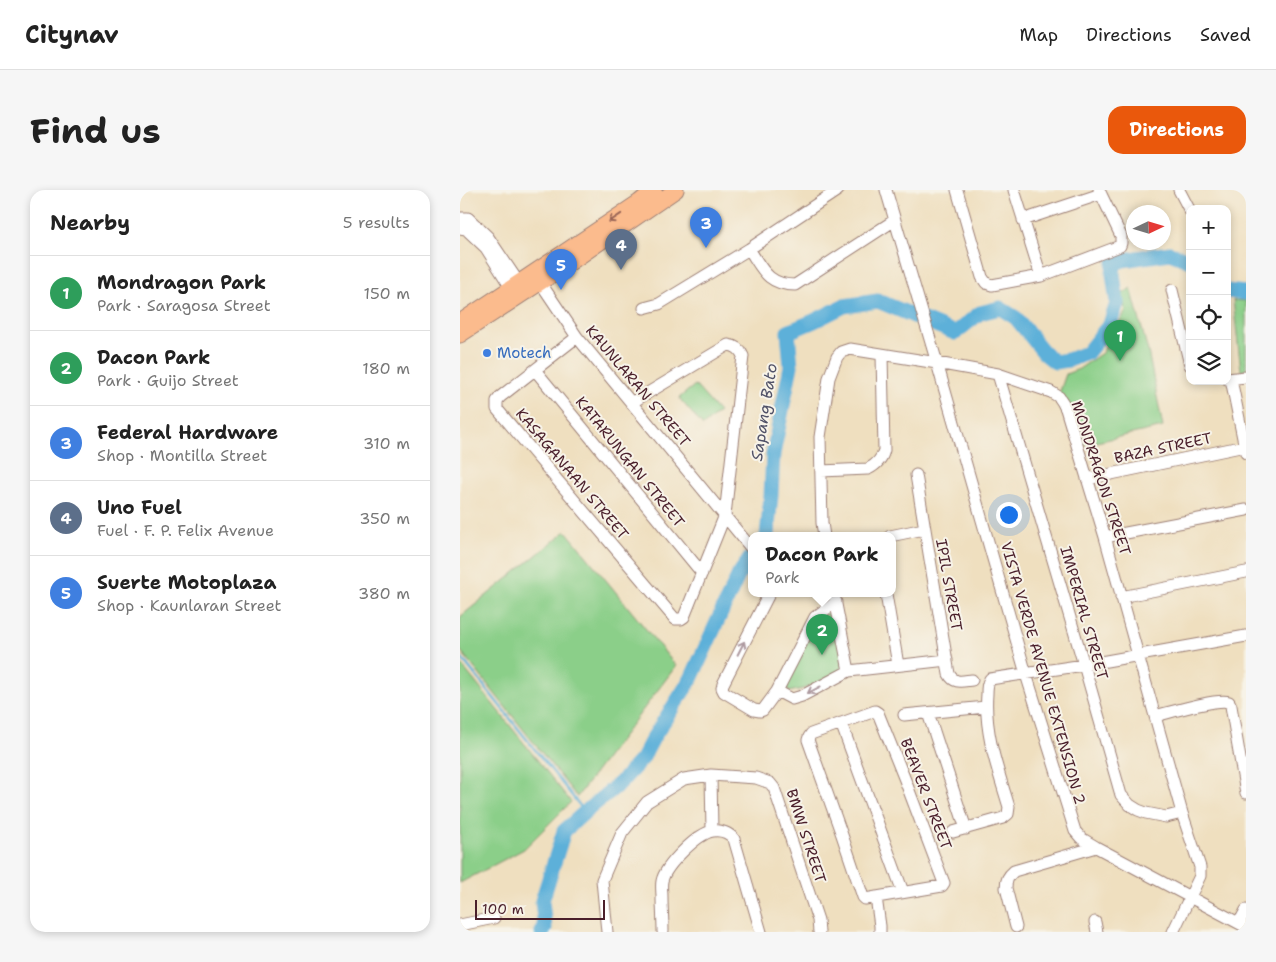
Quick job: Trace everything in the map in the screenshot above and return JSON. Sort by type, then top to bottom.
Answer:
[{"type":"main road","points":[[537,278],[654,190]]},
{"type":"main road","points":[[460,322],[518,290],[676,190]]},
{"type":"main road","points":[[460,335],[518,290]]},
{"type":"street","points":[[644,308],[659,304],[749,249],[838,190]]},
{"type":"street","name":"VISTA VERDE AVENUE EXTENSION 2","points":[[886,190],[1026,674],[1072,825],[1081,838],[1096,847],[1243,925]]},
{"type":"street","points":[[956,190],[982,277],[986,283],[992,285],[1041,276],[1118,248],[1121,243],[1121,236],[1100,192],[1023,220]]},
{"type":"street","points":[[1014,190],[1041,276]]},
{"type":"street","points":[[1180,190],[1187,205]]},
{"type":"street","points":[[460,218],[468,218],[488,237],[518,290]]},
{"type":"street","points":[[749,249],[767,276],[779,283],[795,285],[894,220]]},
{"type":"street","points":[[460,228],[466,228],[486,248],[518,290]]},
{"type":"street","name":"KAUNLARAN STREET","points":[[537,278],[577,337],[748,544]]},
{"type":"street","points":[[1172,290],[1186,348]]},
{"type":"street","name":"KASAGANAAN STREET","points":[[577,337],[500,397],[497,400],[497,409],[674,619],[684,617],[702,573]]},
{"type":"street","points":[[631,403],[728,345],[734,346],[741,351],[743,356],[725,515],[702,573]]},
{"type":"street","name":"MONDRAGON STREET","points":[[823,532],[820,437],[829,378],[837,357],[841,352],[850,349],[998,374],[1051,392],[1059,397],[1066,409],[1105,538],[1182,813],[1200,867],[1200,876],[1172,932]]},
{"type":"street","points":[[821,471],[868,469],[875,466],[883,454],[882,355]]},
{"type":"street","name":"KATARUNGAN STREET","points":[[535,370],[702,573]]},
{"type":"street","name":"IMPERIAL STREET","points":[[998,374],[1121,795],[1130,805],[1146,813],[1166,817],[1182,813]]},
{"type":"street","points":[[1231,379],[1246,377]]},
{"type":"street","points":[[1230,385],[1245,450]]},
{"type":"street","name":"BAZA STREET","points":[[1087,479],[1245,450]]},
{"type":"street","name":"IPIL STREET","points":[[916,476],[950,674],[952,680],[955,681],[972,680]]},
{"type":"street","points":[[1105,538],[1246,510]]},
{"type":"street","points":[[896,535],[924,529]]},
{"type":"street","points":[[1122,597],[1246,572]]},
{"type":"street","points":[[767,597],[722,684],[724,692],[754,710],[760,711],[763,710],[778,691],[814,617],[835,598]]},
{"type":"street","points":[[887,597],[898,665]]},
{"type":"street","points":[[835,598],[849,671]]},
{"type":"street","points":[[953,832],[1003,818],[1008,814],[1009,810],[990,744],[986,707],[987,684],[990,679],[1084,665],[1246,636]]},
{"type":"street","points":[[778,691],[792,699],[802,696],[849,671],[947,660]]},
{"type":"street","points":[[1155,716],[1224,700],[1229,702],[1246,793]]},
{"type":"street","points":[[904,716],[986,707]]},
{"type":"street","name":"BEAVER STREET","points":[[875,711],[905,780],[944,882],[942,886],[903,892],[865,899],[863,897],[808,740],[811,734],[875,711]]},
{"type":"street","points":[[928,713],[966,829]]},
{"type":"street","points":[[841,722],[903,892]]},
{"type":"street","points":[[711,776],[712,831]]},
{"type":"street","name":"BMW STREET","points":[[606,932],[602,880],[622,833],[647,802],[684,779],[711,776],[756,778],[770,783],[774,788],[818,920],[819,932]]},
{"type":"street","points":[[663,932],[661,883],[664,873],[672,862],[695,840],[712,831],[730,834],[734,839],[761,932]]},
{"type":"street","points":[[1016,927],[1006,888],[1006,882],[1010,874],[1014,871],[1096,847]]},
{"type":"street","points":[[876,897],[880,932]]},
{"type":"street","points":[[1243,925],[1246,910]]},
{"type":"street","points":[[460,926],[494,918]]},
{"type":"green space","points":[[1131,288],[1148,351],[1163,427],[1079,446],[1059,394],[1066,374],[1079,369],[1102,353],[1126,311],[1121,295]]},
{"type":"green space","points":[[1233,300],[1246,301],[1246,370],[1241,371]]},
{"type":"green space","points":[[695,385],[719,412],[703,426],[679,398]]},
{"type":"green space","points":[[566,531],[676,666],[577,797],[460,650],[460,617]]},
{"type":"green space","points":[[834,607],[847,669],[803,689],[789,692],[785,684],[816,622]]},
{"type":"green space","points":[[460,663],[571,802],[524,849],[460,883]]},
{"type":"waterway","name":"Sapang Bato","points":[[767,532],[773,454],[791,366],[788,332],[844,306],[878,301],[955,333],[980,313],[1000,308],[1016,318],[1045,354],[1055,362],[1068,360],[1087,353],[1110,324],[1117,303],[1113,274],[1114,264],[1123,260],[1170,253],[1186,259]]},
{"type":"waterway","name":"Sapang Bato","points":[[1231,291],[1246,293]]},
{"type":"waterway","name":"Sapang Bato","points":[[542,932],[545,928],[542,901],[564,831],[620,783],[642,759],[653,738],[691,679],[739,574],[748,562]]},
{"type":"waterway","points":[[460,656],[585,812]]},
{"type":"place","name":"Federal Hardware","points":[[706,248]]},
{"type":"place","name":"Uno Fuel","points":[[621,270]]},
{"type":"place","name":"Suerte Motoplaza","points":[[561,290]]},
{"type":"place","name":"Motech","points":[[487,353]]},
{"type":"place","name":"Mondragon Park","points":[[1120,361]]},
{"type":"place","name":"Dacon Park","points":[[822,655]]}]
